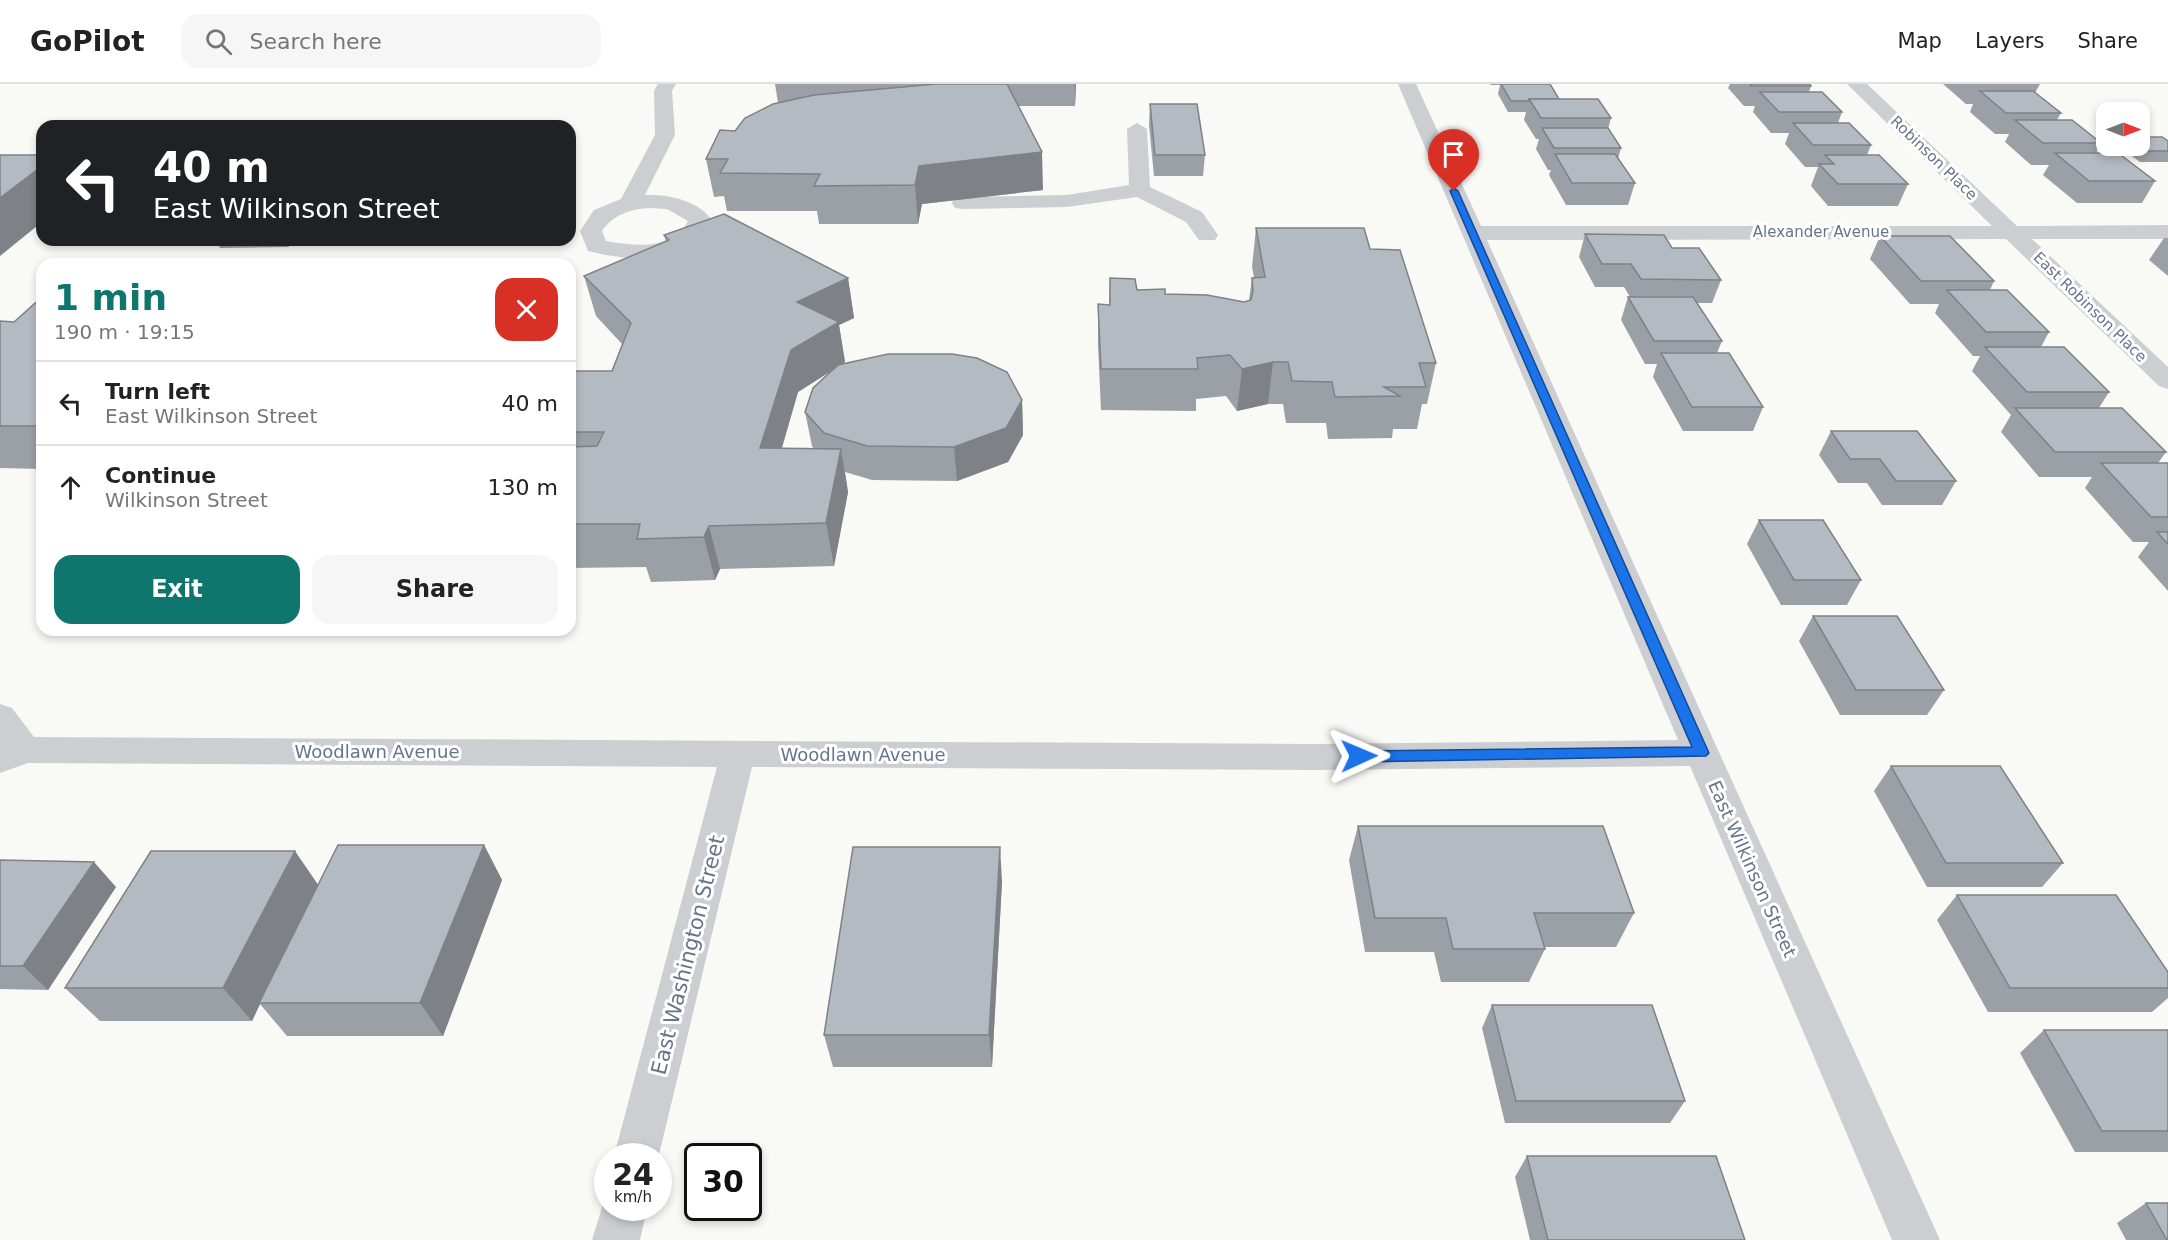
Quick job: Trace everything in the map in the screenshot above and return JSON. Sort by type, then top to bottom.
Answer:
[{"type":"street","points":[[630,202],[665,135],[663,91],[667,84]]},
{"type":"street","name":"East Wilkinson Street","points":[[1407,84],[1916,1240]]},
{"type":"street","name":"Robinson Place","points":[[1856,84],[2011,233]]},
{"type":"street","points":[[1137,129],[1140,190]]},
{"type":"street","points":[[963,203],[1067,201],[1140,190],[1194,217],[1207,235]]},
{"type":"street","name":"Alexander Avenue","points":[[1473,233],[2168,232]]},
{"type":"street","name":"East Robinson Place","points":[[2011,233],[2168,381]]},
{"type":"street","name":"Woodlawn Avenue","points":[[0,717],[12,755],[738,754],[1313,757],[1701,753]]},
{"type":"street","name":"East Washington Street","points":[[640,1143],[738,754]]},
{"type":"street","points":[[616,1240],[621,1221]]},
{"type":"building","points":[[936,84],[1007,84],[1042,152],[919,166],[915,185],[814,186],[820,174],[720,173],[728,159],[706,159],[720,130],[735,131],[745,118],[773,104],[814,95]]},
{"type":"building","points":[[1501,84],[1550,84],[1559,99],[1511,101]]},
{"type":"building","points":[[1750,84],[1810,84],[1811,86],[1751,86]]},
{"type":"building","points":[[1980,91],[2033,91],[2061,113],[2006,113]]},
{"type":"building","points":[[1760,92],[1822,92],[1842,112],[1779,112]]},
{"type":"building","points":[[1529,99],[1598,99],[1611,118],[1541,118]]},
{"type":"building","points":[[1150,104],[1197,104],[1205,155],[1155,155]]},
{"type":"building","points":[[2015,120],[2072,120],[2096,139],[2096,143],[2043,143]]},
{"type":"building","points":[[1793,123],[1849,123],[1871,145],[1813,145]]},
{"type":"building","points":[[1542,128],[1608,128],[1621,148],[1554,148]]},
{"type":"building","points":[[2150,137],[2162,137],[2168,141],[2168,151],[2150,151]]},
{"type":"building","points":[[2055,153],[2096,153],[2096,156],[2122,156],[2155,181],[2089,181]]},
{"type":"building","points":[[1555,154],[1615,154],[1635,183],[1572,183]]},
{"type":"building","points":[[0,155],[36,155],[36,171],[0,198]]},
{"type":"building","points":[[1825,155],[1879,155],[1908,184],[1838,184],[1819,164],[1834,164]]},
{"type":"building","points":[[724,214],[848,278],[797,302],[839,322],[791,350],[760,448],[841,449],[826,523],[709,526],[704,537],[637,539],[640,524],[576,524],[576,447],[597,446],[604,432],[576,432],[576,371],[612,371],[631,323],[584,276],[669,240],[664,235]]},
{"type":"building","points":[[1256,228],[1364,228],[1370,249],[1400,250],[1436,363],[1419,363],[1426,387],[1384,387],[1400,396],[1335,397],[1332,382],[1292,381],[1288,362],[1273,362],[1242,369],[1230,355],[1197,358],[1198,369],[1101,369],[1098,304],[1110,305],[1110,278],[1135,279],[1137,290],[1165,289],[1165,294],[1207,295],[1244,302],[1251,300],[1252,278],[1265,277]]},
{"type":"building","points":[[1585,234],[1664,235],[1672,248],[1699,248],[1721,280],[1641,279],[1631,264],[1602,264]]},
{"type":"building","points":[[1880,236],[1950,236],[1994,281],[1921,281]]},
{"type":"building","points":[[1947,290],[2007,290],[2049,332],[1986,332]]},
{"type":"building","points":[[1628,297],[1693,297],[1722,341],[1654,341]]},
{"type":"building","points":[[36,302],[36,426],[0,426],[0,321],[14,322]]},
{"type":"building","points":[[1985,347],[2064,347],[2109,392],[2027,392]]},
{"type":"building","points":[[1661,353],[1729,353],[1763,407],[1692,407]]},
{"type":"building","points":[[888,354],[952,354],[977,358],[1007,372],[1022,400],[1006,428],[954,447],[867,446],[824,433],[805,412],[813,388],[838,365]]},
{"type":"building","points":[[2015,408],[2122,408],[2166,452],[2055,452]]},
{"type":"building","points":[[1831,431],[1917,431],[1956,481],[1896,481],[1880,459],[1850,459]]},
{"type":"building","points":[[2101,463],[2168,463],[2168,517],[2151,517]]},
{"type":"building","points":[[1759,520],[1823,520],[1861,580],[1794,580]]},
{"type":"building","points":[[2157,532],[2168,532],[2168,544]]},
{"type":"building","points":[[1813,616],[1897,616],[1944,690],[1856,690]]},
{"type":"building","points":[[1891,766],[2000,766],[2063,863],[1946,863]]},
{"type":"building","points":[[1358,826],[1603,826],[1634,913],[1534,913],[1545,949],[1453,949],[1446,918],[1375,918]]},
{"type":"building","points":[[338,845],[484,845],[420,1003],[259,1003]]},
{"type":"building","points":[[853,847],[1000,847],[989,1035],[824,1035]]},
{"type":"building","points":[[151,851],[295,851],[223,988],[65,988]]},
{"type":"building","points":[[0,860],[94,862],[23,966],[0,966]]},
{"type":"building","points":[[1957,895],[2116,895],[2168,972],[2168,988],[2010,988]]},
{"type":"building","points":[[1492,1005],[1652,1005],[1685,1101],[1516,1101]]},
{"type":"building","points":[[2044,1030],[2168,1030],[2168,1131],[2102,1131]]},
{"type":"building","points":[[1527,1156],[1716,1156],[1745,1240],[1548,1240]]},
{"type":"building","points":[[2146,1203],[2168,1203],[2168,1240],[2167,1240]]},
{"type":"route","points":[[1359,756],[1701,753],[1454,191]]}]
